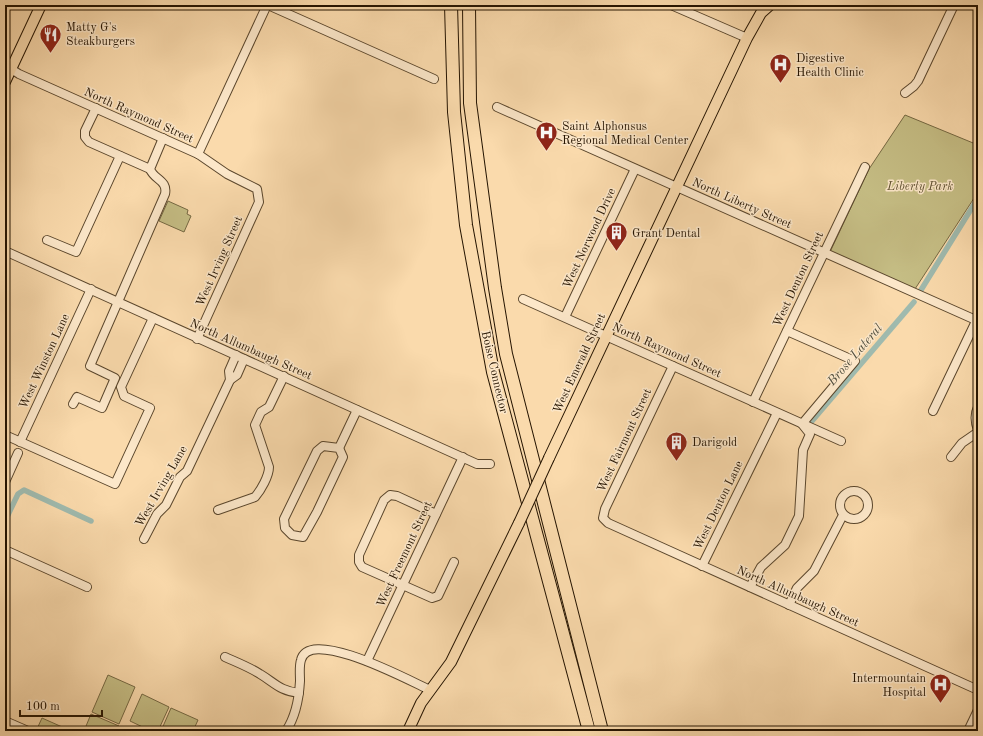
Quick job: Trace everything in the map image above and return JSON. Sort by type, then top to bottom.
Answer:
[{"type":"highway","name":"Boise Connector","points":[[451,5],[454,112],[466,230],[493,372],[589,731]]},
{"type":"highway","name":"Boise Connector","points":[[469,5],[470,103],[488,240],[506,354],[602,731]]},
{"type":"highway","points":[[579,694],[585,731]]},
{"type":"main road","points":[[5,82],[8,67],[41,5]]},
{"type":"main road","name":"West Emerald Street","points":[[408,731],[430,690],[454,657],[519,523],[747,38],[761,14],[770,5]]},
{"type":"street","points":[[198,154],[268,5],[434,79]]},
{"type":"street","points":[[671,5],[747,38]]},
{"type":"street","points":[[905,93],[918,81],[954,5]]},
{"type":"street","name":"North Raymond Street","points":[[8,67],[19,74],[198,154],[227,174],[254,186],[259,193]]},
{"type":"street","name":"North Liberty Street","points":[[497,107],[977,320]]},
{"type":"street","points":[[74,404],[77,397],[102,408],[105,402],[115,378],[90,366],[166,189],[163,182],[153,175],[150,169],[89,142],[85,137],[85,131],[96,108]]},
{"type":"street","points":[[150,169],[162,138]]},
{"type":"street","points":[[47,240],[76,252],[120,156]]},
{"type":"street","name":"West Denton Street","points":[[753,402],[865,167]]},
{"type":"street","name":"West Norwood Drive","points":[[565,317],[635,169]]},
{"type":"street","name":"West Irving Street","points":[[197,339],[259,202],[259,193]]},
{"type":"street","name":"North Allumbaugh Street","points":[[5,251],[197,339],[284,376],[477,464],[490,464]]},
{"type":"street","name":"West Winston Lane","points":[[20,442],[90,289]]},
{"type":"street","name":"North Raymond Street","points":[[522,299],[841,441]]},
{"type":"street","points":[[5,435],[115,484],[150,408],[124,396],[121,387],[154,318]]},
{"type":"street","points":[[933,411],[977,320]]},
{"type":"street","points":[[750,587],[761,566],[785,545],[799,516],[803,450],[810,434],[802,424],[855,361],[787,331]]},
{"type":"street","name":"West Irving Lane","points":[[230,380],[229,371],[236,355]]},
{"type":"street","name":"West Irving Lane","points":[[144,539],[157,514],[166,506],[180,477],[187,471],[230,380],[237,375],[244,359]]},
{"type":"street","name":"West Fairmont Street","points":[[608,523],[603,518],[605,510],[672,366]]},
{"type":"street","points":[[218,510],[255,497],[259,493],[269,471],[269,467],[256,425],[261,412],[269,407],[284,376]]},
{"type":"street","points":[[951,458],[962,443],[978,431],[975,422],[975,412],[978,407]]},
{"type":"street","points":[[339,448],[323,446],[316,451],[284,519],[285,528],[292,535],[303,537],[317,512],[342,457],[339,448],[357,410]]},
{"type":"street","name":"West Denton Lane","points":[[702,566],[777,413]]},
{"type":"street","points":[[5,482],[18,453]]},
{"type":"street","name":"West Freemont Street","points":[[367,661],[463,457]]},
{"type":"street","points":[[436,514],[397,496],[390,495],[384,500],[359,555],[359,562],[362,567],[432,598],[438,596],[454,562]]},
{"type":"street","points":[[789,605],[797,588],[814,571],[843,515]]},
{"type":"street","name":"North Allumbaugh Street","points":[[608,523],[978,690]]},
{"type":"street","points":[[5,550],[87,588]]},
{"type":"street","points":[[286,731],[296,709],[299,693],[301,661],[304,654],[310,651],[329,649],[344,652],[430,690]]},
{"type":"street","points":[[225,656],[259,673],[282,689],[299,693]]},
{"type":"street","points":[[968,731],[978,710]]},
{"type":"street","points":[[5,721],[28,731]]},
{"type":"green space","name":"Liberty Park","points":[[905,115],[978,145],[978,192],[915,289],[830,252],[869,169]]},
{"type":"green space","points":[[168,201],[188,210],[187,214],[191,216],[184,232],[159,221]]},
{"type":"green space","points":[[108,675],[135,687],[119,724],[92,712]]},
{"type":"green space","points":[[142,694],[169,707],[158,731],[151,731],[130,721]]},
{"type":"green space","points":[[171,708],[198,720],[193,731],[161,731]]},
{"type":"green space","points":[[91,714],[119,726],[116,731],[84,731]]},
{"type":"green space","points":[[42,718],[69,730],[69,731],[36,731]]},
{"type":"waterway","name":"Brose Lateral","points":[[921,290],[978,198]]},
{"type":"waterway","name":"Brose Lateral","points":[[812,421],[914,302]]},
{"type":"waterway","points":[[5,521],[18,494],[24,490],[91,521]]},
{"type":"place","name":"Matty G's Steakburgers","points":[[50,54]]},
{"type":"place","name":"Digestive Health Clinic","points":[[781,84]]},
{"type":"place","name":"Saint Alphonsus Regional Medical Center","points":[[546,152]]},
{"type":"place","name":"Grant Dental","points":[[617,252]]},
{"type":"place","name":"Darigold","points":[[677,462]]},
{"type":"place","name":"Intermountain Hospital","points":[[941,704]]}]
